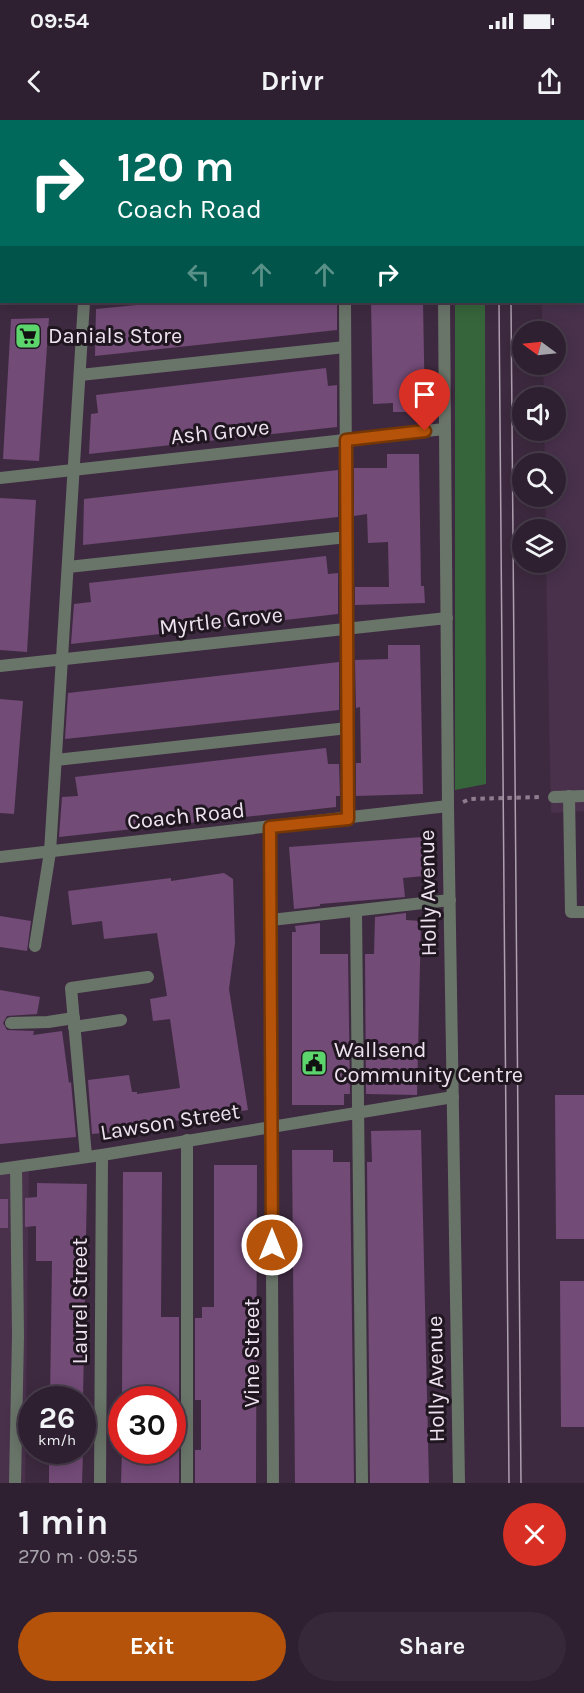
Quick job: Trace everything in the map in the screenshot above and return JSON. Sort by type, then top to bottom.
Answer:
[{"type":"street","points":[[36,946],[50,852],[84,303]]},
{"type":"street","points":[[345,303],[348,819]]},
{"type":"street","name":"Holly Avenue","points":[[444,303],[448,806],[459,1483]]},
{"type":"street","points":[[80,375],[345,347]]},
{"type":"street","name":"Ash Grove","points":[[0,478],[444,429]]},
{"type":"street","points":[[68,567],[346,537]]},
{"type":"street","name":"Myrtle Grove","points":[[0,666],[447,618]]},
{"type":"street","points":[[56,760],[348,728]]},
{"type":"street","points":[[569,796],[571,912],[584,912]]},
{"type":"street","points":[[555,797],[584,796]]},
{"type":"street","name":"Coach Road","points":[[0,857],[448,806]]},
{"type":"street","name":"Vine Street","points":[[270,827],[273,1483]]},
{"type":"street","points":[[271,920],[450,900]]},
{"type":"street","points":[[356,911],[362,1483]]},
{"type":"street","points":[[86,1156],[71,988],[148,977]]},
{"type":"street","points":[[11,1023],[121,1020]]},
{"type":"street","name":"Lawson Street","points":[[0,1169],[102,1155],[453,1097]]},
{"type":"street","points":[[187,1140],[187,1483]]},
{"type":"street","name":"Laurel Street","points":[[100,1483],[102,1155]]},
{"type":"street","points":[[15,1483],[18,1336],[16,1167]]},
{"type":"path","points":[[448,806],[470,799],[555,797]]},
{"type":"shaded area","points":[[542,303],[584,303],[584,811],[551,813],[546,573],[566,573],[566,519],[546,519],[545,507],[566,507],[566,453],[545,453],[544,441],[566,441],[566,387],[544,387],[543,375],[566,375],[566,321],[542,321]]},
{"type":"shaded area","points":[[29,1158],[26,1386],[18,1386],[18,1464],[25,1464],[25,1483],[0,1483],[0,1163]]},
{"type":"green space","points":[[455,303],[485,303],[486,784],[455,790]]},
{"type":"building","points":[[157,303],[337,303],[337,330],[95,356],[96,309]]},
{"type":"building","points":[[371,303],[423,303],[425,412],[393,412],[393,403],[373,404]]},
{"type":"building","points":[[49,318],[39,461],[3,459],[11,319]]},
{"type":"building","points":[[326,368],[328,386],[337,385],[337,427],[89,454],[91,414],[98,413],[96,395]]},
{"type":"building","points":[[387,454],[419,454],[421,586],[424,586],[425,603],[355,605],[355,587],[389,587],[388,542],[368,543],[367,514],[354,516],[354,468],[387,468]]},
{"type":"building","points":[[338,470],[338,517],[83,545],[84,499]]},
{"type":"building","points":[[0,498],[36,500],[27,652],[0,650]]},
{"type":"building","points":[[326,556],[328,574],[338,573],[338,614],[71,644],[74,604],[91,602],[89,583]]},
{"type":"building","points":[[388,645],[420,645],[423,794],[356,796],[356,763],[361,763],[360,707],[356,708],[355,660],[388,659]]},
{"type":"building","points":[[339,662],[339,710],[65,739],[68,693]]},
{"type":"building","points":[[0,699],[23,701],[14,814],[0,813]]},
{"type":"building","points":[[326,748],[328,764],[339,764],[340,796],[336,796],[336,807],[59,837],[62,797],[78,796],[75,777]]},
{"type":"building","points":[[422,837],[424,876],[403,878],[405,897],[320,904],[320,906],[294,909],[289,847]]},
{"type":"building","points":[[224,873],[233,879],[235,943],[229,989],[248,1110],[141,1126],[142,1129],[92,1134],[88,1080],[129,1075],[132,1092],[137,1092],[137,1094],[180,1088],[170,1019],[153,1021],[150,999],[167,996],[157,933],[104,939],[102,921],[72,925],[68,891],[171,878],[171,881]]},
{"type":"building","points":[[406,913],[406,920],[421,921],[417,1095],[366,1094],[365,954],[374,954],[375,917]]},
{"type":"building","points":[[0,916],[31,921],[27,951],[0,947]]},
{"type":"building","points":[[320,923],[320,954],[348,954],[350,1094],[344,1094],[344,1105],[292,1105],[292,932],[296,932],[295,926]]},
{"type":"building","points":[[0,990],[40,997],[37,1014],[7,1016],[3,1023],[7,1030],[34,1031],[33,1035],[62,1031],[69,1083],[71,1082],[76,1137],[0,1144]]},
{"type":"building","points":[[555,1095],[584,1095],[584,1239],[556,1239]]},
{"type":"building","points":[[421,1130],[429,1483],[370,1483],[367,1162],[372,1162],[371,1131]]},
{"type":"building","points":[[292,1150],[333,1150],[333,1162],[350,1162],[354,1483],[295,1483]]},
{"type":"building","points":[[214,1165],[257,1165],[256,1483],[195,1483],[195,1450],[201,1450],[201,1400],[195,1400],[195,1318],[202,1318],[202,1307],[214,1307]]},
{"type":"building","points":[[123,1172],[162,1172],[161,1317],[179,1317],[179,1386],[122,1386]]},
{"type":"building","points":[[37,1183],[87,1184],[83,1386],[50,1386],[52,1261],[36,1261],[36,1226],[25,1227],[25,1198],[37,1197]]},
{"type":"building","points":[[0,1199],[8,1199],[8,1228],[0,1228]]},
{"type":"building","points":[[560,1281],[584,1281],[584,1427],[561,1427]]},
{"type":"building","points":[[49,1464],[83,1464],[82,1483],[49,1483]]},
{"type":"building","points":[[122,1464],[179,1464],[179,1483],[121,1483]]},
{"type":"tram line","points":[[499,303],[509,1483]]},
{"type":"tram line","points":[[511,303],[521,1483]]},
{"type":"place","name":"Danials Store","points":[[28,336]]},
{"type":"place","name":"Wallsend Community Centre","points":[[314,1063]]},
{"type":"route","points":[[272,1245],[270,827],[348,819],[346,440],[425,431]]}]
